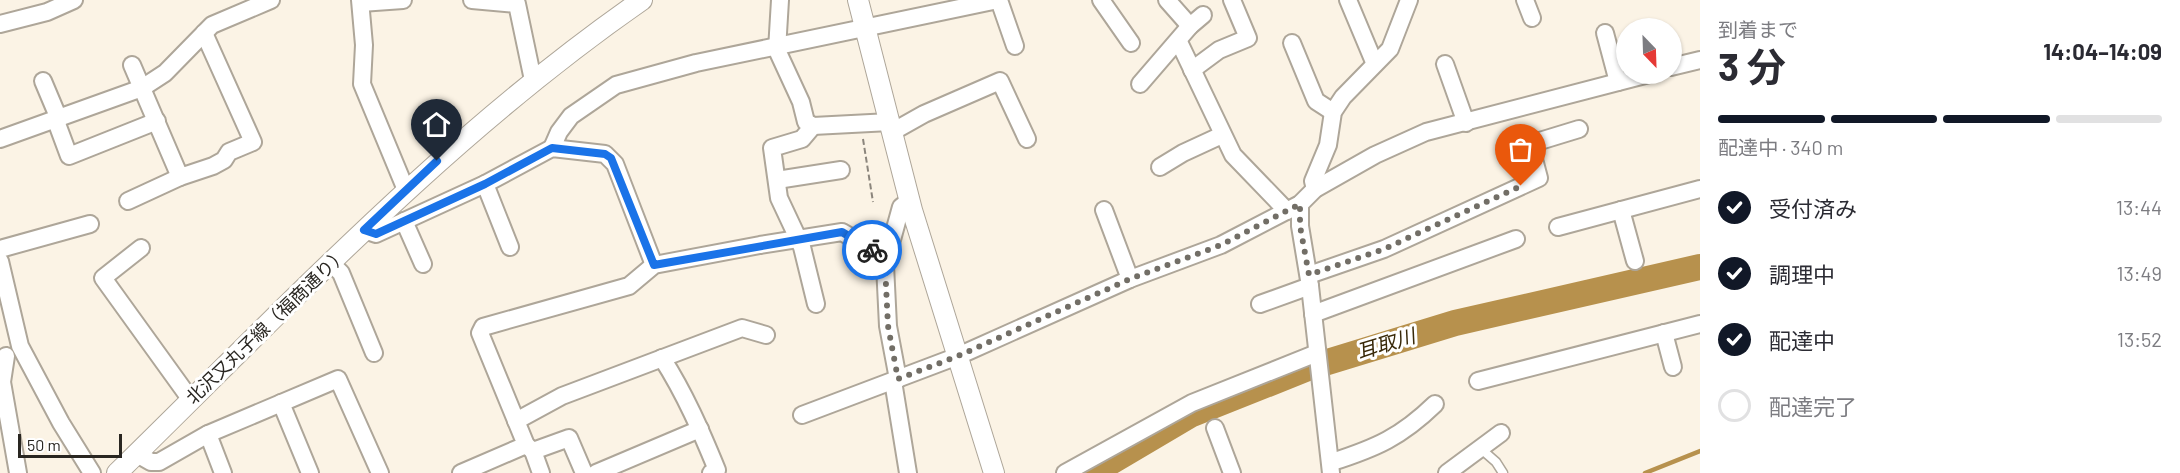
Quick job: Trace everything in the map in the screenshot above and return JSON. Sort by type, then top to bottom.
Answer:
[{"type":"street","points":[[0,24],[47,12],[74,0]]},
{"type":"street","points":[[0,140],[142,88],[165,73],[212,25],[271,0]]},
{"type":"street","points":[[403,0],[360,2],[362,84],[406,190]]},
{"type":"street","points":[[472,0],[519,2],[533,80]]},
{"type":"street","name":"北沢又丸子線（福商通り）","points":[[117,473],[364,230],[468,133],[533,80],[642,0]]},
{"type":"street","points":[[780,0],[777,50],[801,102],[806,122],[813,126],[861,123],[891,127],[1000,81],[1027,139]]},
{"type":"street","points":[[858,0],[910,200],[994,473]]},
{"type":"street","points":[[552,148],[559,132],[571,116],[616,84],[777,46],[998,0],[1015,46]]},
{"type":"street","points":[[1101,0],[1131,43]]},
{"type":"street","points":[[1140,84],[1196,21],[1167,0]]},
{"type":"street","points":[[1192,70],[1219,50],[1248,38],[1232,0]]},
{"type":"street","points":[[1348,0],[1374,62]]},
{"type":"street","points":[[1315,189],[1313,181],[1328,145],[1333,112],[1374,62],[1390,49],[1409,0]]},
{"type":"street","points":[[1525,0],[1532,18]]},
{"type":"street","points":[[128,201],[180,177],[213,166],[224,160],[229,152],[253,142],[204,33]]},
{"type":"street","points":[[1605,33],[1616,74]]},
{"type":"street","points":[[1179,42],[1233,155],[1293,208],[1300,226],[1310,280],[1331,467],[1378,447],[1413,425],[1435,404]]},
{"type":"street","points":[[1292,43],[1316,101],[1333,112]]},
{"type":"street","points":[[1682,64],[1700,60]]},
{"type":"street","points":[[1445,64],[1466,123]]},
{"type":"street","points":[[132,65],[180,177]]},
{"type":"street","points":[[43,81],[69,156],[157,121]]},
{"type":"street","points":[[802,415],[958,356],[1130,279],[1221,245],[1293,208],[1315,189],[1402,142],[1426,132],[1616,83]]},
{"type":"street","points":[[813,126],[802,139],[772,148],[779,198],[797,239],[816,304]]},
{"type":"street","points":[[1260,304],[1539,178],[1530,144],[1579,129]]},
{"type":"street","points":[[1160,167],[1183,153],[1222,135]]},
{"type":"street","points":[[364,230],[376,234],[485,184],[552,148],[605,154],[611,158],[654,265]]},
{"type":"street","points":[[777,180],[841,170]]},
{"type":"street","points":[[485,184],[510,247]]},
{"type":"street","points":[[1558,226],[1700,189]]},
{"type":"street","points":[[908,473],[888,326],[885,265],[901,207],[910,200]]},
{"type":"street","points":[[1104,210],[1130,279]]},
{"type":"street","points":[[1621,210],[1635,261]]},
{"type":"street","points":[[404,221],[423,264]]},
{"type":"street","points":[[0,249],[90,224]]},
{"type":"street","points":[[541,473],[516,421],[480,333],[483,327],[629,286],[654,265],[797,239],[842,232],[887,258]]},
{"type":"street","points":[[1314,314],[1516,239]]},
{"type":"street","points":[[141,248],[103,278],[191,400]]},
{"type":"street","points":[[0,261],[23,352],[61,423],[92,473]]},
{"type":"street","points":[[331,263],[341,273],[374,353]]},
{"type":"street","points":[[1478,381],[1700,324]]},
{"type":"street","points":[[516,421],[562,396],[742,328],[766,335]]},
{"type":"street","points":[[1664,333],[1673,367]]},
{"type":"street","points":[[18,473],[2,382],[3,356],[23,352]]},
{"type":"street","points":[[1065,473],[1192,403],[1317,356]]},
{"type":"street","points":[[662,358],[686,395],[717,470],[711,473]]},
{"type":"street","points":[[136,454],[151,462],[159,462],[208,434],[338,379],[380,473]]},
{"type":"street","points":[[281,403],[310,473]]},
{"type":"street","points":[[1215,428],[1232,473]]},
{"type":"street","points":[[596,473],[700,429]]},
{"type":"street","points":[[1447,473],[1501,433]]},
{"type":"street","points":[[208,434],[223,473]]},
{"type":"street","points":[[461,473],[530,448],[569,438],[584,473]]},
{"type":"lane","points":[[1480,448],[1496,462],[1503,473]]},
{"type":"path","points":[[861,123],[873,202]]},
{"type":"waterway","name":"耳取川","points":[[1092,473],[1190,415],[1308,368],[1455,323],[1700,267]]},
{"type":"waterway","points":[[1645,473],[1700,451]]},
{"type":"way so far","points":[[872,250],[887,258],[885,265],[888,326],[898,379],[958,356],[1130,279],[1170,266],[1221,245],[1300,204],[1300,226],[1309,275],[1384,249],[1521,186]]},
{"type":"route","points":[[437,161],[364,230],[376,234],[527,164],[552,148],[605,154],[611,158],[654,265],[842,232],[872,250]]}]
